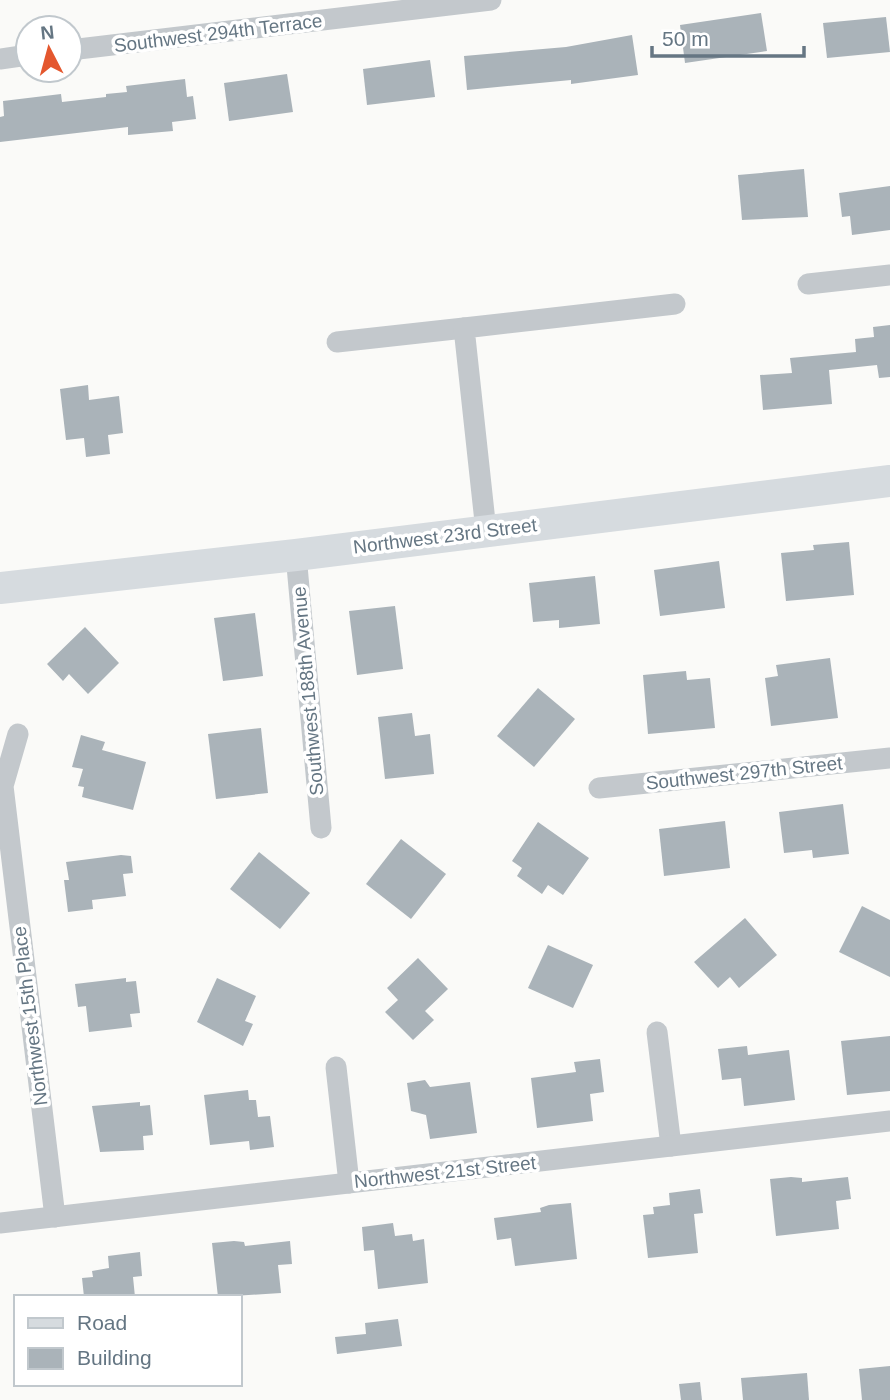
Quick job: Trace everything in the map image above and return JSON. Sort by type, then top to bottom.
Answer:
[{"type":"street","name":"Southwest 294th Terrace","points":[[84,48],[491,0]]},
{"type":"street","points":[[808,284],[890,275]]},
{"type":"street","points":[[337,342],[675,304]]},
{"type":"street","points":[[464,328],[486,531]]},
{"type":"street","name":"Northwest 23rd Street","points":[[0,588],[296,555],[890,481]]},
{"type":"street","name":"Southwest 188th Avenue","points":[[296,555],[321,828]]},
{"type":"street","name":"Northwest 15th Place","points":[[18,734],[1,787],[55,1217]]},
{"type":"street","name":"Southwest 297th Street","points":[[599,788],[890,758]]},
{"type":"street","points":[[657,1032],[671,1146]]},
{"type":"street","points":[[336,1067],[349,1183]]},
{"type":"street","name":"Northwest 21st Street","points":[[0,1223],[890,1121]]},
{"type":"building","points":[[761,13],[767,51],[685,63],[680,25]]},
{"type":"building","points":[[886,17],[890,52],[827,58],[823,23]]},
{"type":"building","points":[[632,35],[638,75],[571,84],[571,80],[467,90],[464,56],[566,47]]},
{"type":"building","points":[[430,60],[435,97],[367,105],[363,69]]},
{"type":"building","points":[[287,74],[293,112],[229,121],[224,83]]},
{"type":"building","points":[[185,79],[187,97],[193,96],[196,119],[172,122],[173,131],[128,135],[128,127],[0,142],[3,101],[61,94],[62,102],[106,97],[106,94],[127,92],[126,86]]},
{"type":"building","points":[[804,169],[808,217],[742,220],[738,175]]},
{"type":"building","points":[[890,186],[890,230],[852,235],[850,216],[842,217],[839,193]]},
{"type":"building","points":[[890,325],[890,377],[879,378],[877,365],[829,370],[832,404],[763,410],[760,375],[792,373],[790,358],[856,352],[855,339],[874,337],[873,327]]},
{"type":"building","points":[[88,385],[89,400],[119,396],[123,433],[108,435],[110,454],[86,457],[84,438],[66,440],[60,389]]},
{"type":"building","points":[[849,542],[854,595],[786,601],[781,553],[814,550],[813,545]]},
{"type":"building","points":[[719,561],[725,608],[660,616],[654,570]]},
{"type":"building","points":[[595,576],[600,624],[559,628],[559,620],[533,622],[529,583]]},
{"type":"building","points":[[395,606],[403,669],[357,675],[349,611]]},
{"type":"building","points":[[255,613],[263,676],[223,681],[214,618]]},
{"type":"building","points":[[85,627],[119,663],[88,694],[69,674],[63,681],[47,664]]},
{"type":"building","points":[[830,658],[838,718],[771,726],[765,678],[778,676],[776,665]]},
{"type":"building","points":[[686,671],[687,680],[710,678],[715,728],[648,734],[643,675]]},
{"type":"building","points":[[538,688],[575,719],[534,767],[497,736]]},
{"type":"building","points":[[412,713],[415,736],[430,734],[434,774],[385,779],[378,717]]},
{"type":"building","points":[[261,728],[268,793],[216,799],[208,734]]},
{"type":"building","points":[[81,735],[105,742],[102,750],[146,762],[133,810],[82,797],[84,787],[78,786],[83,769],[72,767]]},
{"type":"building","points":[[843,804],[849,854],[813,858],[812,850],[784,853],[779,812]]},
{"type":"building","points":[[725,821],[730,868],[664,876],[659,829]]},
{"type":"building","points":[[538,822],[589,858],[563,895],[548,885],[542,894],[517,876],[522,868],[512,861]]},
{"type":"building","points":[[401,839],[446,874],[411,919],[366,884]]},
{"type":"building","points":[[259,852],[310,893],[280,929],[230,889]]},
{"type":"building","points":[[131,856],[133,873],[123,874],[126,896],[92,900],[93,909],[68,912],[64,880],[69,880],[66,862]]},
{"type":"building","points":[[862,906],[890,920],[890,977],[839,952]]},
{"type":"building","points":[[745,918],[777,955],[739,988],[730,977],[718,988],[694,962]]},
{"type":"building","points":[[548,945],[593,965],[573,1008],[528,988]]},
{"type":"building","points":[[418,958],[448,989],[425,1011],[434,1020],[413,1040],[385,1012],[398,1000],[387,988]]},
{"type":"building","points":[[126,978],[126,982],[136,981],[140,1013],[130,1014],[132,1027],[89,1032],[86,1006],[78,1007],[75,984]]},
{"type":"building","points":[[217,978],[256,996],[245,1021],[253,1024],[243,1046],[197,1022]]},
{"type":"building","points":[[890,1036],[890,1091],[847,1095],[841,1041]]},
{"type":"building","points":[[747,1046],[748,1055],[789,1050],[795,1100],[744,1106],[741,1078],[722,1080],[718,1049]]},
{"type":"building","points":[[600,1059],[604,1092],[590,1094],[593,1121],[537,1128],[531,1078],[576,1072],[574,1062]]},
{"type":"building","points":[[425,1080],[430,1087],[470,1082],[477,1133],[430,1139],[426,1115],[411,1111],[407,1083]]},
{"type":"building","points":[[248,1090],[249,1100],[256,1100],[258,1117],[270,1116],[274,1147],[250,1150],[249,1141],[210,1145],[204,1095]]},
{"type":"building","points":[[140,1102],[140,1106],[150,1105],[153,1135],[143,1136],[144,1150],[100,1152],[92,1106]]},
{"type":"building","points":[[848,1177],[851,1199],[836,1201],[839,1229],[776,1236],[770,1179],[802,1178],[802,1182]]},
{"type":"building","points":[[700,1189],[703,1213],[694,1214],[698,1253],[648,1258],[643,1215],[654,1214],[653,1207],[670,1205],[669,1193]]},
{"type":"building","points":[[571,1203],[577,1259],[515,1266],[511,1238],[497,1240],[494,1218],[541,1212],[540,1208],[549,1205]]},
{"type":"building","points":[[393,1223],[395,1236],[412,1234],[413,1241],[424,1239],[428,1283],[378,1289],[374,1250],[364,1251],[362,1227]]},
{"type":"building","points":[[234,1241],[244,1242],[245,1246],[290,1241],[292,1264],[278,1265],[281,1293],[218,1295],[212,1243]]},
{"type":"building","points":[[140,1252],[142,1276],[133,1277],[135,1295],[84,1295],[82,1278],[93,1277],[92,1271],[109,1268],[108,1256]]},
{"type":"building","points":[[398,1319],[402,1346],[337,1354],[335,1337],[366,1334],[365,1323]]},
{"type":"building","points":[[890,1366],[890,1400],[862,1400],[859,1369]]},
{"type":"building","points":[[807,1373],[809,1400],[743,1400],[741,1378]]},
{"type":"building","points":[[700,1382],[702,1400],[681,1400],[679,1384]]}]
